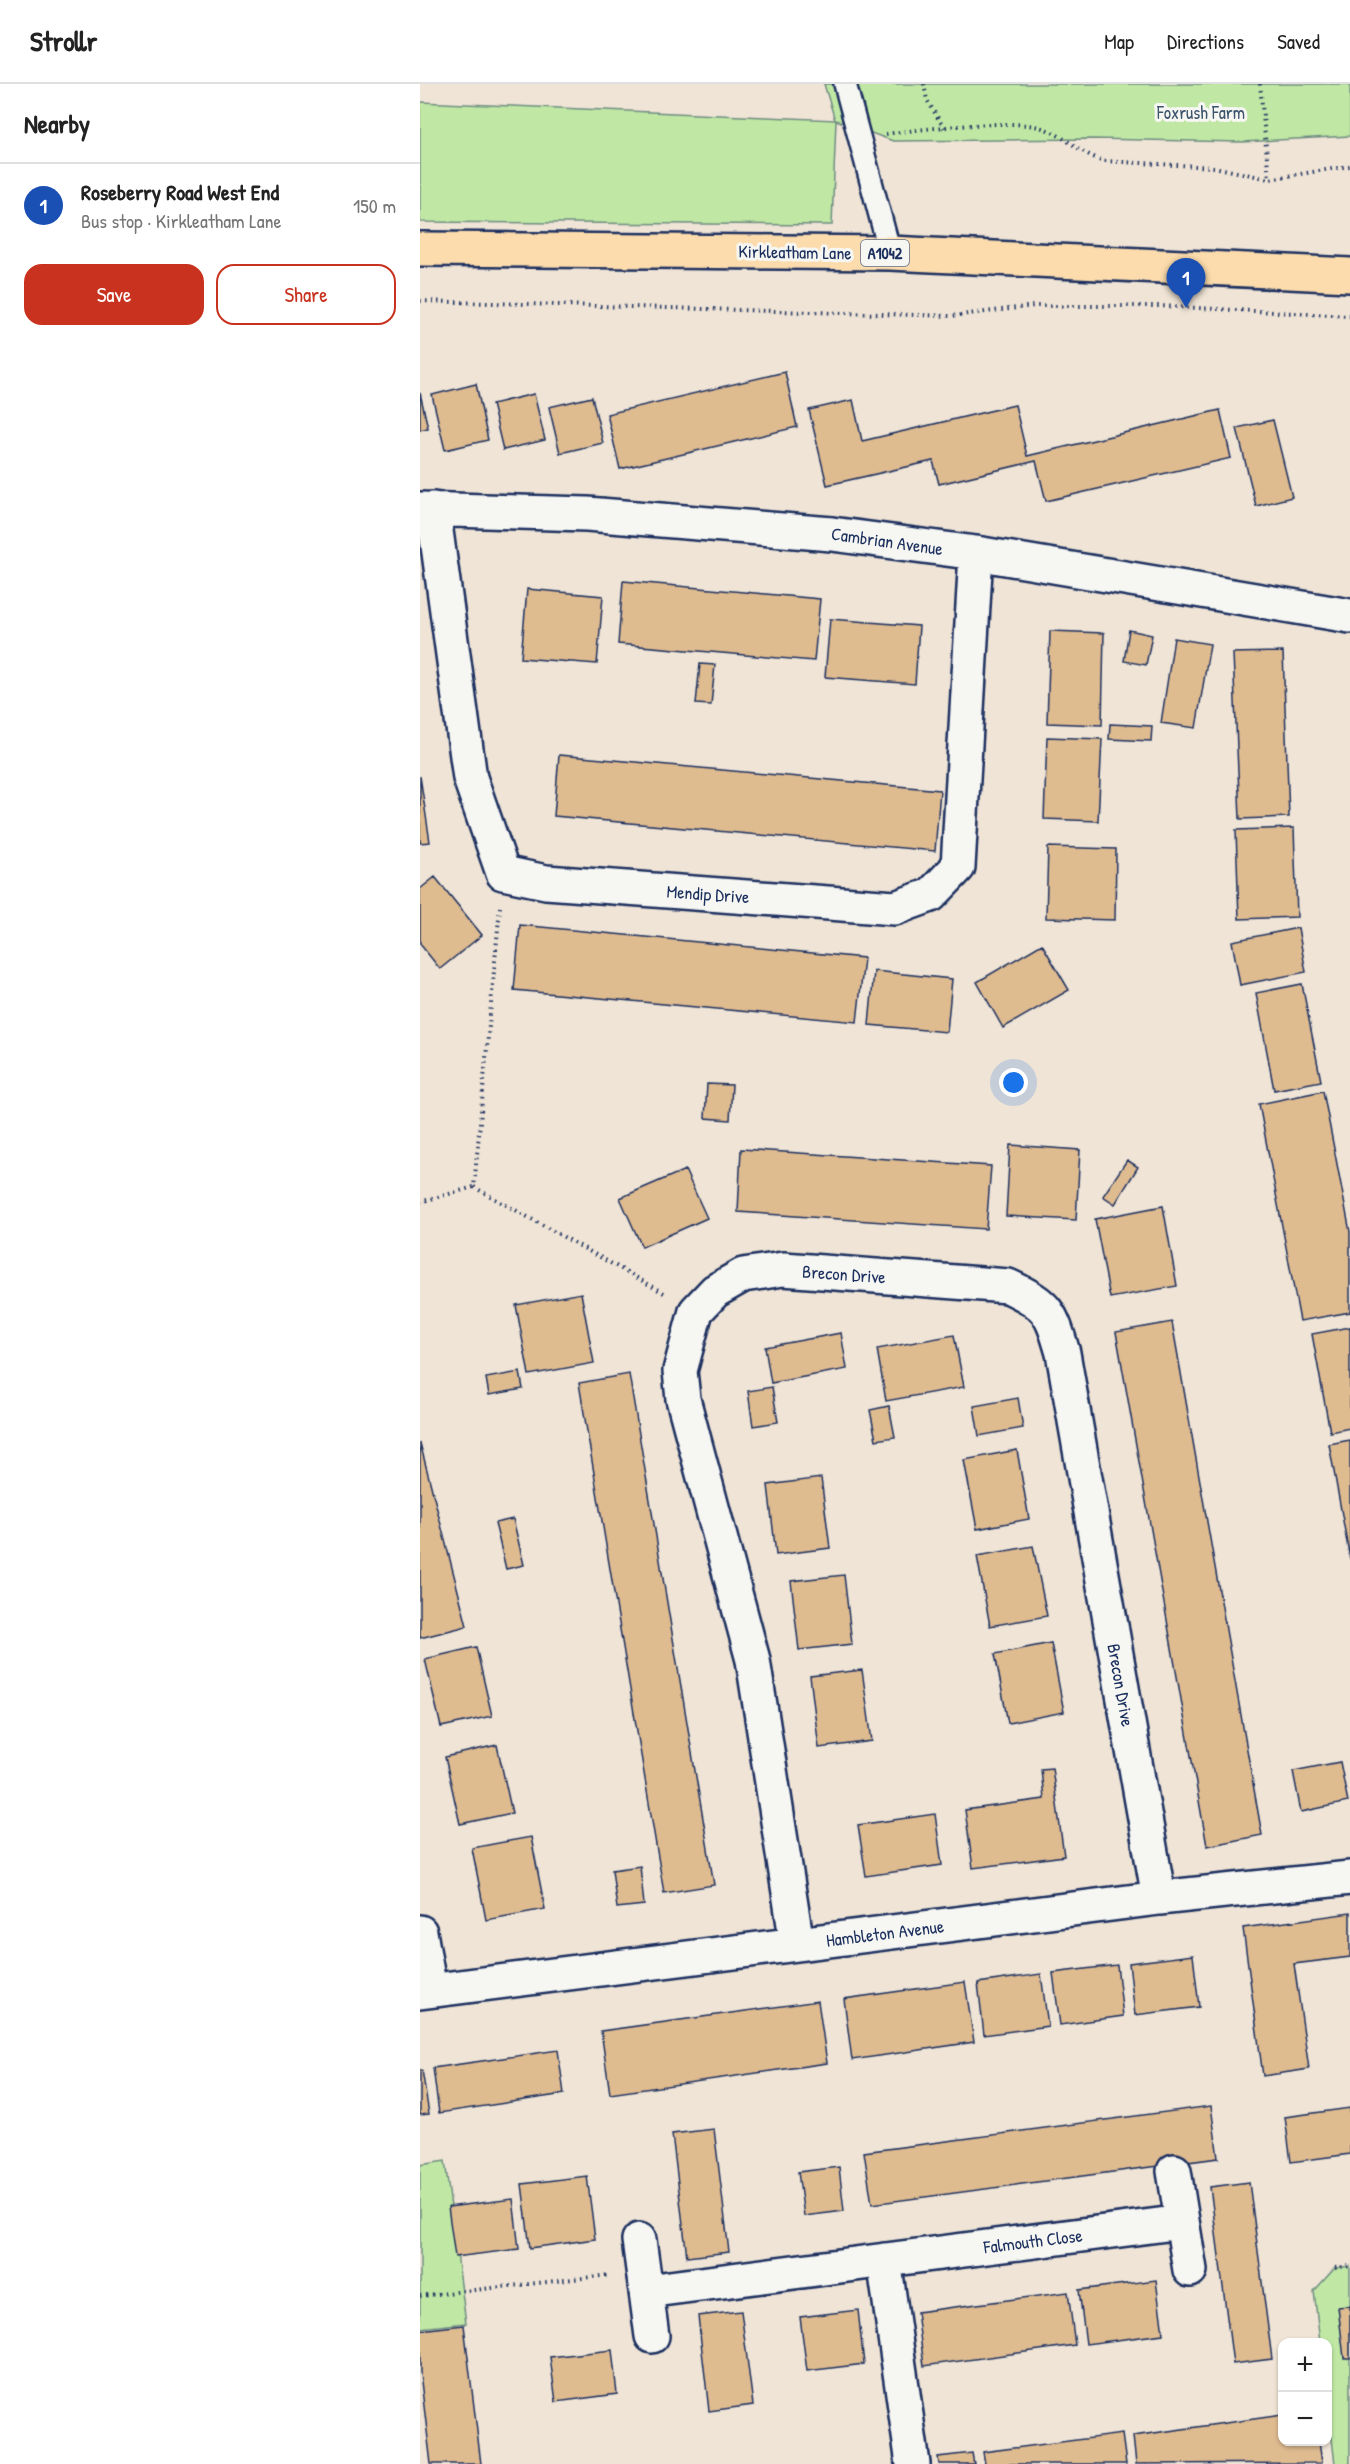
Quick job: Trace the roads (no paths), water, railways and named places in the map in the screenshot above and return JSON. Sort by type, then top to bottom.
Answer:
[{"type":"main road","name":"Kirkleatham Lane","points":[[420,249],[890,253],[1350,275]]},
{"type":"street","name":"Cambrian Avenue","points":[[426,509],[587,514],[809,532],[976,553],[1350,616]]},
{"type":"street","name":"Mendip Drive","points":[[426,509],[470,778],[503,873],[546,882],[895,908],[931,895],[958,867],[976,553]]},
{"type":"street","name":"Brecon Drive","points":[[797,1944],[753,1660],[683,1399],[680,1371],[696,1311],[715,1291],[743,1275],[783,1269],[1008,1286],[1029,1296],[1052,1315],[1063,1353],[1159,1898]]},
{"type":"street","name":"Hambleton Avenue","points":[[425,1991],[1159,1898],[1350,1878]]},
{"type":"street","points":[[420,1932],[425,1991]]},
{"type":"street","points":[[1174,2171],[1190,2270]]},
{"type":"street","name":"Falmouth Close","points":[[652,2336],[643,2268],[884,2260],[1182,2222]]},
{"type":"street","points":[[884,2260],[913,2464]]},
{"type":"lane","points":[[845,84],[890,253]]},
{"type":"place","name":"Roseberry Road West End","points":[[1186,308]]},
{"type":"park label","name":"Foxrush Farm","points":[[1201,112]]}]
